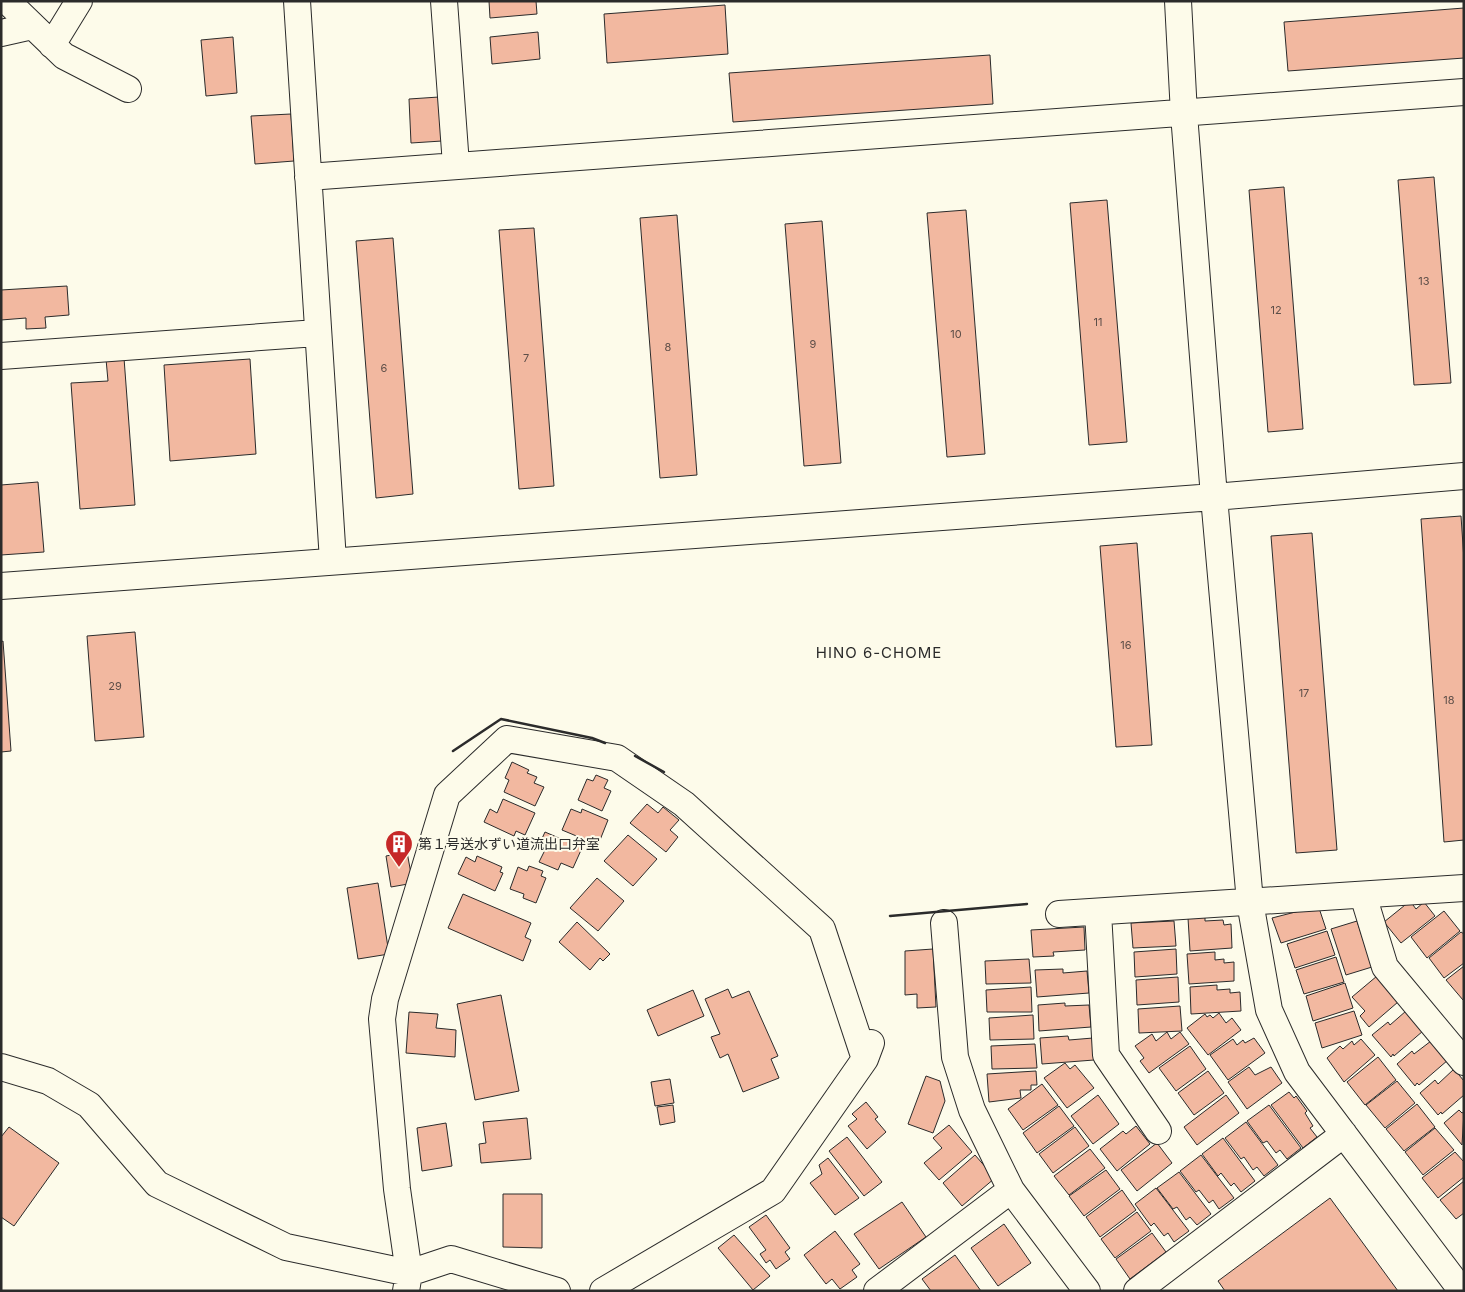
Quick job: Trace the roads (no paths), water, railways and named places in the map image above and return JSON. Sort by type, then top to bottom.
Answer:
[{"type":"street","points":[[6,1],[64,56],[128,89]]},
{"type":"street","points":[[52,45],[80,1]]},
{"type":"street","points":[[297,1],[317,333],[334,561]]},
{"type":"street","points":[[444,1],[456,165]]},
{"type":"street","points":[[1178,1],[1184,114],[1214,497],[1250,902],[1269,1010],[1297,1072],[1462,1291]]},
{"type":"street","points":[[1,33],[32,26]]},
{"type":"street","points":[[308,177],[1464,92]]},
{"type":"street","points":[[1,356],[317,333]]},
{"type":"street","points":[[1,586],[1214,497],[1464,476]]},
{"type":"street","points":[[408,1282],[397,1189],[383,1028],[385,999],[447,795],[507,739],[616,758],[684,804],[822,929],[869,1048],[773,1192],[603,1291]]},
{"type":"street","points":[[1059,914],[1464,888]]},
{"type":"street","points":[[1363,895],[1385,967],[1464,1062]]},
{"type":"street","points":[[1098,912],[1106,1055],[1158,1131]]},
{"type":"street","points":[[944,923],[955,1057],[972,1110],[1011,1190],[1087,1291]]},
{"type":"street","points":[[1,1066],[48,1081],[89,1105],[157,1184],[286,1247],[408,1282],[451,1259],[557,1291]]},
{"type":"street","points":[[1137,1291],[1344,1134]]},
{"type":"street","points":[[877,1291],[1011,1190]]},
{"type":"place","name":"第１号送水ずい道流出口弁室","points":[[399,868]]},
{"type":"district","name":"HINO 6-CHOME","points":[[879,653]]}]
